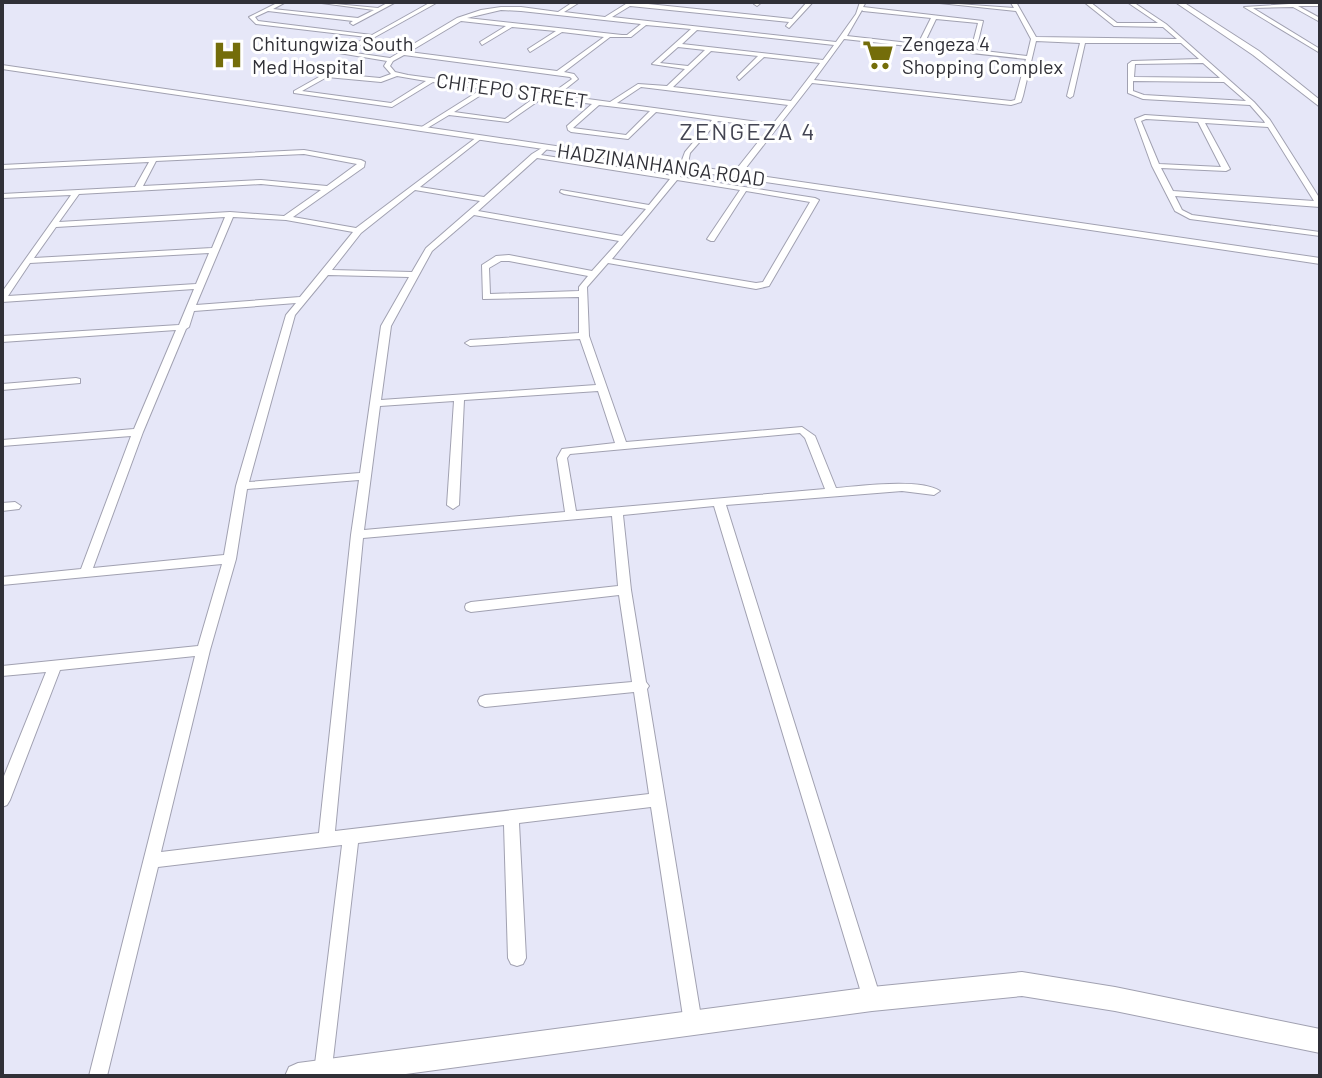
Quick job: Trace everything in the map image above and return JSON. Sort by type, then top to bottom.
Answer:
[{"type":"street","points":[[283,2],[252,17],[256,22],[371,36]]},
{"type":"street","points":[[317,2],[377,9]]},
{"type":"street","points":[[339,31],[393,2]]},
{"type":"street","points":[[426,2],[434,2]]},
{"type":"street","points":[[396,74],[388,69],[391,60],[342,53],[434,2]]},
{"type":"street","points":[[559,13],[577,2]]},
{"type":"street","points":[[779,37],[810,2]]},
{"type":"street","points":[[933,2],[1018,10]]},
{"type":"street","points":[[809,81],[1018,102],[1034,39],[1014,2]]},
{"type":"street","points":[[1087,2],[1116,25],[1164,25]]},
{"type":"street","points":[[1130,2],[1164,25],[1252,103],[1320,204]]},
{"type":"street","points":[[1178,2],[1249,47],[1320,104]]},
{"type":"street","points":[[607,18],[625,5],[649,4],[793,21]]},
{"type":"street","points":[[1320,4],[1247,7],[1320,51]]},
{"type":"street","points":[[1291,5],[1319,19]]},
{"type":"street","points":[[735,176],[843,37],[863,6],[981,22],[983,25],[973,52]]},
{"type":"street","points":[[267,9],[358,20]]},
{"type":"street","name":"CHITEPO STREET","points":[[391,60],[459,19],[475,11],[492,9],[559,13],[837,44]]},
{"type":"street","points":[[920,46],[935,16]]},
{"type":"street","points":[[459,19],[627,37],[645,23]]},
{"type":"street","points":[[482,43],[511,25]]},
{"type":"street","points":[[688,68],[655,64],[696,28]]},
{"type":"street","points":[[530,50],[560,31]]},
{"type":"street","points":[[559,73],[608,36]]},
{"type":"street","points":[[843,37],[1029,58]]},
{"type":"street","points":[[1298,37],[1309,37]]},
{"type":"street","points":[[1034,39],[1183,41]]},
{"type":"street","points":[[1070,96],[1083,41]]},
{"type":"street","points":[[677,45],[824,62]]},
{"type":"street","points":[[669,88],[710,48]]},
{"type":"street","points":[[404,53],[559,73],[575,79],[553,96]]},
{"type":"street","points":[[739,78],[762,55]]},
{"type":"street","points":[[1204,61],[1134,62],[1131,64],[1130,92],[1135,96],[1252,103]]},
{"type":"street","name":"HADZINANHANGA ROAD","points":[[2,67],[1320,261]]},
{"type":"street","points":[[381,80],[396,74]]},
{"type":"street","name":"CHITEPO STREET","points":[[396,74],[774,126]]},
{"type":"street","points":[[423,87],[329,75],[296,92],[390,105],[423,87],[433,80]]},
{"type":"street","points":[[1132,79],[1224,80]]},
{"type":"street","points":[[611,104],[636,85],[791,103]]},
{"type":"street","points":[[422,129],[488,88]]},
{"type":"street","points":[[449,113],[506,121],[543,95]]},
{"type":"street","points":[[598,102],[569,127],[571,130],[628,137],[654,111]]},
{"type":"street","points":[[1267,125],[1145,117],[1137,120],[1179,211],[1190,217],[1320,234]]},
{"type":"street","points":[[621,445],[584,336],[581,294],[592,274],[683,168],[687,153],[716,119]]},
{"type":"street","points":[[1156,166],[1226,169],[1201,121]]},
{"type":"street","points":[[98,1076],[203,650],[230,559],[242,486],[291,315],[358,231],[479,138]]},
{"type":"street","points":[[326,839],[357,535],[386,326],[429,250],[545,148]]},
{"type":"street","points":[[2,167],[311,152],[361,162],[361,165],[286,218]]},
{"type":"street","points":[[535,156],[815,200],[766,284],[756,286],[606,260]]},
{"type":"street","points":[[138,188],[154,159]]},
{"type":"street","points":[[2,196],[283,182],[327,188]]},
{"type":"street","points":[[414,188],[486,200]]},
{"type":"street","points":[[711,239],[745,188]]},
{"type":"street","points":[[2,299],[77,191]]},
{"type":"street","points":[[564,192],[651,208]]},
{"type":"street","points":[[1170,193],[1320,204]]},
{"type":"street","points":[[472,212],[623,239]]},
{"type":"street","points":[[55,225],[230,214],[286,218],[358,231]]},
{"type":"street","points":[[85,574],[138,432],[230,214]]},
{"type":"street","points":[[29,261],[214,250]]},
{"type":"street","points":[[581,294],[486,297],[485,267],[499,258],[509,258],[592,274]]},
{"type":"street","points":[[324,272],[413,275]]},
{"type":"street","points":[[2,299],[201,286]]},
{"type":"street","points":[[192,308],[302,300]]},
{"type":"street","points":[[2,339],[184,327]]},
{"type":"street","points":[[470,343],[584,336]]},
{"type":"street","points":[[2,387],[76,381]]},
{"type":"street","points":[[375,403],[601,388]]},
{"type":"street","points":[[453,505],[459,397]]},
{"type":"street","points":[[571,515],[562,458],[566,451],[621,445],[802,430],[810,436],[832,492]]},
{"type":"street","points":[[2,443],[138,432]]},
{"type":"street","points":[[242,486],[365,476]]},
{"type":"street","points":[[357,535],[832,492],[902,487],[934,491]]},
{"type":"street","points":[[719,503],[872,999]]},
{"type":"street","points":[[617,512],[625,590],[693,1023]]},
{"type":"street","points":[[2,581],[230,559]]},
{"type":"street","points":[[471,607],[625,590]]},
{"type":"street","points":[[2,671],[203,650]]},
{"type":"street","points":[[2,800],[55,665]]},
{"type":"street","points":[[485,701],[642,686]]},
{"type":"street","points":[[153,860],[658,800]]},
{"type":"street","points":[[511,817],[517,958]]},
{"type":"street","points":[[323,1072],[351,835]]},
{"type":"street","points":[[298,1076],[872,999],[1022,984],[1115,999],[1320,1041]]},
{"type":"place","name":"Chitungwiza South Med Hospital","points":[[228,55]]},
{"type":"place","name":"Zengeza 4 Shopping Complex","points":[[878,55]]},
{"type":"district","name":"ZENGEZA 4","points":[[748,132]]}]
